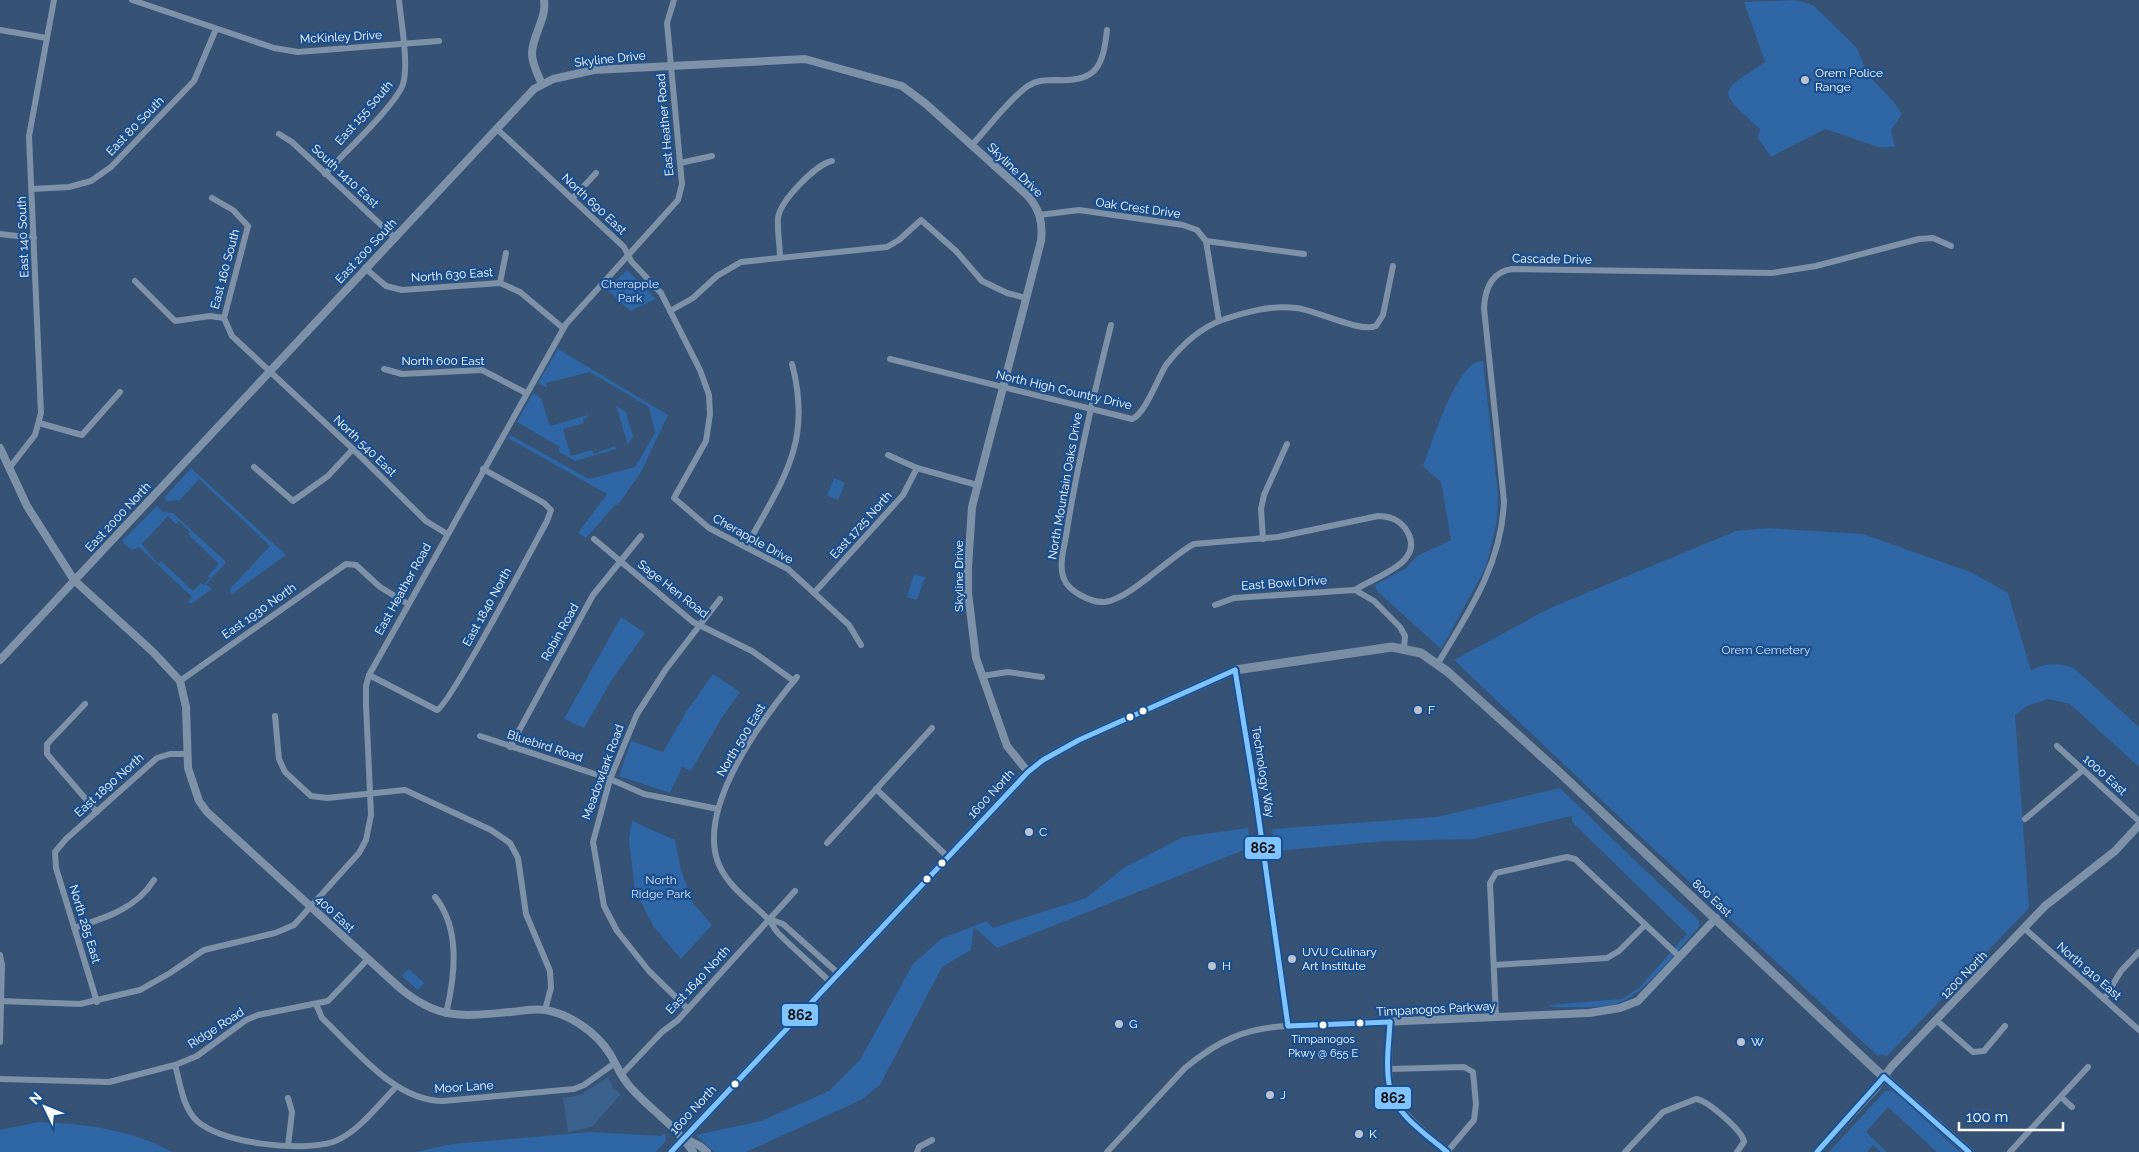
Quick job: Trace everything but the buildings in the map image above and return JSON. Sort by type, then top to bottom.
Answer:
[{"type":"main road","name":"1600 North","points":[[671,1152],[1028,772],[1042,760],[1078,740],[1236,670],[1362,650],[1404,648],[1421,653],[1438,663]]},
{"type":"main road","name":"800 East","points":[[1438,663],[1559,772],[1884,1077],[1968,1152]]},
{"type":"street","name":"East 140 South","points":[[10,467],[35,435],[39,423],[30,136],[54,0]]},
{"type":"street","name":"McKinley Drive","points":[[132,0],[274,48],[298,52],[440,41]]},
{"type":"street","name":"East 155 South","points":[[325,174],[400,90],[405,73],[399,0]]},
{"type":"street","points":[[542,84],[532,55],[534,38],[545,7],[544,0]]},
{"type":"street","name":"East Heather Road","points":[[1,1001],[63,1004],[97,1002],[121,996],[151,984],[204,950],[285,930],[294,925],[353,860],[366,840],[370,824],[366,695],[369,675],[563,328],[678,200],[682,184],[667,23],[674,0]]},
{"type":"street","name":"East 80 South","points":[[32,189],[69,187],[91,181],[112,167],[194,81],[216,29]]},
{"type":"street","points":[[0,30],[47,38]]},
{"type":"street","points":[[972,145],[1026,87],[1039,81],[1074,80],[1090,75],[1101,63],[1105,54],[1107,30]]},
{"type":"street","name":"Skyline Drive","points":[[496,128],[526,96],[542,84],[577,72],[670,64],[804,59],[889,82],[913,93],[1036,205],[1042,228],[1041,241],[977,485],[970,525],[968,593],[972,639],[982,676],[1007,746],[1028,772]]},
{"type":"street","name":"North 690 East","points":[[496,128],[624,248],[657,288],[705,382],[709,395],[709,431],[703,448],[674,498]]},
{"type":"street","name":"East 200 South","points":[[252,390],[496,128]]},
{"type":"street","name":"South 1410 East","points":[[279,134],[292,142],[394,237]]},
{"type":"street","points":[[680,163],[712,156]]},
{"type":"street","points":[[780,257],[778,218],[780,209],[815,170],[832,161]]},
{"type":"street","points":[[572,199],[596,173]]},
{"type":"street","name":"East 160 South","points":[[212,198],[232,210],[248,226],[224,318]]},
{"type":"street","name":"Oak Crest Drive","points":[[1039,215],[1079,210],[1183,225],[1197,230],[1206,241]]},
{"type":"street","points":[[670,311],[693,298],[731,266],[741,262],[887,247],[899,240],[921,220],[956,251],[982,281],[1007,293],[1026,298]]},
{"type":"street","points":[[0,234],[34,238]]},
{"type":"street","name":"Cascade Drive","points":[[1438,663],[1485,581],[1498,547],[1503,518],[1504,501],[1484,308],[1486,290],[1498,274],[1512,269],[1762,274],[1816,266],[1919,238],[1933,238],[1951,246]]},
{"type":"street","points":[[1219,321],[1206,241],[1304,254]]},
{"type":"street","points":[[500,283],[506,253]]},
{"type":"street","name":"North High Country Drive","points":[[890,360],[1127,418],[1138,416],[1157,379],[1172,357],[1204,330],[1219,321],[1258,308],[1284,307],[1311,310],[1364,328],[1372,328],[1380,323],[1383,315],[1393,266]]},
{"type":"street","name":"North 630 East","points":[[365,268],[386,286],[402,290],[500,283],[520,292],[563,328]]},
{"type":"street","points":[[135,281],[175,321],[210,316],[224,318]]},
{"type":"street","name":"North 540 East","points":[[224,318],[232,336],[269,372],[354,449],[426,521],[447,534]]},
{"type":"street","name":"North Mountain Oaks Drive","points":[[1111,325],[1081,448],[1062,564],[1064,579],[1073,591],[1099,602],[1114,600],[1182,550],[1194,544],[1263,539],[1378,516],[1390,517],[1398,521],[1409,534],[1412,542],[1411,552],[1402,563],[1355,590]]},
{"type":"street","points":[[746,548],[792,462],[798,436],[800,410],[798,386],[792,364]]},
{"type":"street","name":"North 600 East","points":[[384,369],[402,374],[482,370],[526,393]]},
{"type":"street","name":"East 2000 North","points":[[0,660],[252,390]]},
{"type":"street","points":[[39,423],[82,435],[120,392]]},
{"type":"street","points":[[1263,539],[1261,509],[1264,496],[1288,444]]},
{"type":"street","name":"400 East","points":[[0,448],[27,506],[74,580],[153,652],[180,681],[186,707],[188,768],[199,801],[207,812],[409,996],[428,1008],[460,1016],[545,1010],[582,1025],[600,1042],[632,1090],[684,1138],[693,1152]]},
{"type":"street","points":[[254,467],[293,501],[328,476],[354,449]]},
{"type":"street","points":[[888,455],[917,468],[977,485]]},
{"type":"street","name":"East 1725 North","points":[[814,593],[903,495],[917,468]]},
{"type":"street","name":"East 1840 North","points":[[369,675],[437,710],[447,702],[547,521],[551,510],[544,503],[484,469]]},
{"type":"street","name":"Cherapple Drive","points":[[674,498],[709,528],[781,564],[850,625],[861,645]]},
{"type":"street","name":"Robin Road","points":[[510,747],[593,595],[640,536]]},
{"type":"street","name":"Sage Hen Road","points":[[594,539],[651,588],[700,626],[752,651],[796,679]]},
{"type":"street","name":"East 1930 North","points":[[180,681],[341,566],[352,563],[358,566],[380,587],[408,604]]},
{"type":"street","points":[[1355,590],[1374,601],[1400,627],[1405,636],[1404,648]]},
{"type":"street","name":"East Bowl Drive","points":[[1215,605],[1234,598],[1260,595],[1355,590]]},
{"type":"street","name":"Meadowlark Road","points":[[688,1009],[655,978],[617,931],[604,906],[593,842],[595,828],[610,779],[625,739],[640,710],[666,669],[720,599]]},
{"type":"street","name":"Technology Way","points":[[1236,670],[1256,792],[1288,1026]]},
{"type":"street","points":[[982,676],[1008,672],[1042,677]]},
{"type":"street","name":"North 500 East","points":[[796,679],[761,724],[746,748],[724,791],[718,809],[714,837],[715,851],[720,866],[732,885],[769,919],[778,934],[830,982]]},
{"type":"street","points":[[85,704],[46,744],[47,754],[97,812]]},
{"type":"street","points":[[275,716],[279,760],[285,772],[311,796],[326,798],[405,790],[491,830],[510,843],[518,858],[526,914],[550,971],[551,988],[545,1010]]},
{"type":"street","points":[[827,843],[932,728]]},
{"type":"street","name":"Bluebird Road","points":[[480,736],[610,779],[644,794],[718,809]]},
{"type":"street","name":"1000 East","points":[[2057,746],[2139,821]]},
{"type":"street","name":"East 1890 North","points":[[55,852],[157,758],[170,754],[188,754]]},
{"type":"street","points":[[2025,819],[2082,770]]},
{"type":"street","points":[[876,790],[948,857]]},
{"type":"street","name":"1200 North","points":[[1817,1152],[1876,1088],[1892,1066],[2024,928],[2057,895],[2114,851],[2139,825]]},
{"type":"street","name":"North 285 East","points":[[55,852],[55,866],[97,1002]]},
{"type":"street","points":[[1496,1017],[1490,882],[1496,873],[1567,857],[1575,859],[1680,957]]},
{"type":"street","points":[[74,928],[114,915],[138,899],[154,880]]},
{"type":"street","name":"East 1640 North","points":[[621,1075],[659,1035],[688,1009],[795,891]]},
{"type":"street","points":[[435,897],[446,916],[454,957],[454,976],[446,1014]]},
{"type":"street","name":"Timpanogos Parkway","points":[[1107,1152],[1185,1068],[1199,1057],[1240,1033],[1265,1027],[1589,1013],[1620,1008],[1638,1001],[1716,918]]},
{"type":"street","name":"North 500 East","points":[[769,919],[783,924],[838,973]]},
{"type":"street","points":[[1494,965],[1607,958],[1619,951],[1645,925]]},
{"type":"street","name":"North 910 East","points":[[2024,928],[2139,1030]]},
{"type":"street","points":[[2104,999],[2121,971],[2139,952]]},
{"type":"street","points":[[0,955],[2,965],[0,1042]]},
{"type":"street","name":"Ridge Road","points":[[0,1079],[109,1082],[175,1065],[197,1056],[246,1020],[328,1001],[368,959]]},
{"type":"street","name":"Moor Lane","points":[[316,1004],[322,1018],[396,1087],[414,1097],[432,1101],[566,1091],[584,1085],[615,1063]]},
{"type":"street","points":[[1936,1020],[1969,1050],[1984,1051],[2005,1026]]},
{"type":"street","points":[[1389,1069],[1464,1067],[1473,1072],[1476,1104],[1474,1120],[1447,1152],[1414,1122],[1394,1098],[1390,1089],[1389,1069],[1390,1022]]},
{"type":"street","points":[[175,1065],[188,1109],[198,1121],[244,1141],[288,1146],[313,1148],[335,1142],[355,1128],[396,1087]]},
{"type":"street","points":[[2010,1152],[2088,1067]]},
{"type":"street","points":[[2061,1097],[2072,1107]]},
{"type":"street","points":[[288,1098],[292,1112],[288,1146]]},
{"type":"street","points":[[1625,1152],[1663,1112],[1696,1099],[1708,1104],[1744,1139],[1743,1146],[1737,1152]]},
{"type":"street","name":"400 East","points":[[684,1138],[707,1152]]},
{"type":"street","points":[[916,1152],[919,1147],[932,1140]]},
{"type":"green space","name":"Orem Police Range","points":[[1797,0],[1813,5],[1857,48],[1868,75],[1894,102],[1902,114],[1891,130],[1895,147],[1878,147],[1825,129],[1771,157],[1758,138],[1760,129],[1730,99],[1728,93],[1731,87],[1765,62],[1744,2]]},
{"type":"green space","name":"Cherapple Park","points":[[627,270],[656,299],[630,311],[607,289]]},
{"type":"green space","points":[[558,349],[668,415],[641,472],[618,505],[616,504],[586,538],[578,533],[607,494],[508,438],[510,435],[589,479],[635,467],[655,433],[649,407],[590,372],[546,383],[547,388],[538,383]]},
{"type":"green space","points":[[1483,361],[1498,494],[1497,521],[1486,567],[1441,649],[1377,591],[1375,585],[1406,568],[1417,556],[1451,540],[1441,482],[1423,466],[1439,423],[1455,388],[1464,373],[1473,364]]},
{"type":"green space","points":[[533,393],[541,398],[550,426],[588,415],[588,417],[583,419],[584,423],[563,429],[571,456],[592,450],[594,454],[615,446],[616,449],[575,461],[558,451],[560,447],[517,422]]},
{"type":"green space","points":[[616,406],[626,412],[633,437],[628,445]]},
{"type":"green space","points":[[191,468],[286,555],[232,594],[229,590],[270,546],[199,479],[180,500],[167,501],[164,498]]},
{"type":"green space","points":[[834,478],[845,483],[838,500],[827,495]]},
{"type":"green space","points":[[157,506],[163,512],[173,513],[225,561],[225,564],[206,584],[212,589],[191,604],[188,602],[192,597],[139,547],[132,550],[122,541]],"holes":[[[168,516],[176,524],[179,521],[190,532],[188,534],[219,564],[208,576],[210,578],[204,585],[201,583],[193,591],[161,561],[158,564],[142,544]]]},
{"type":"green space","name":"Orem Cemetery","points":[[1767,528],[1863,534],[1973,573],[2008,593],[2031,671],[2041,666],[2052,664],[2074,668],[2139,727],[2139,767],[2070,704],[2048,699],[2027,706],[2015,715],[2029,908],[1886,1057],[1883,1054],[1878,1056],[1615,813],[1454,660],[1550,608],[1736,531]]},
{"type":"green space","points":[[914,574],[925,577],[917,600],[907,597]]},
{"type":"green space","points":[[621,617],[645,633],[611,681],[584,728],[564,719]]},
{"type":"green space","points":[[713,674],[740,692],[721,719],[691,771],[682,767],[670,793],[619,776],[631,741],[663,752],[686,712]]},
{"type":"green space","points":[[1560,788],[1699,920],[1699,927],[1661,970],[1639,991],[1618,1003],[1586,1007],[1553,1007],[1548,1005],[1622,999],[1640,987],[1687,934],[1572,822],[1572,816],[1473,839],[1387,841],[1275,851],[1272,829],[1437,817]]},
{"type":"green space","name":"North Ridge Park","points":[[632,821],[675,840],[681,870],[693,903],[712,925],[681,959],[654,927],[635,891],[629,839]]},
{"type":"green space","points":[[1248,828],[1251,847],[997,948],[974,927],[971,950],[942,967],[880,1085],[861,1100],[746,1152],[714,1152],[696,1135],[761,1121],[829,1091],[860,1060],[913,964],[941,939],[987,921],[993,928],[1086,898],[1125,867],[1183,837]]},
{"type":"green space","points":[[409,969],[424,983],[418,990],[402,976]]},
{"type":"green space","points":[[1885,1091],[1891,1091],[1900,1097],[1960,1152],[1937,1152],[1888,1107],[1866,1132],[1887,1152],[1881,1152],[1873,1145],[1867,1152],[1829,1152]]},
{"type":"green space","points":[[39,1122],[74,1124],[107,1129],[140,1138],[172,1152],[0,1152],[0,1130]]},
{"type":"green space","points":[[590,1132],[661,1136],[665,1133],[666,1141],[656,1152],[416,1152],[452,1144]]},
{"type":"shaded area","points":[[608,1077],[613,1088],[621,1094],[592,1127],[568,1132],[563,1098],[580,1095]]},
{"type":"transit line","name":"862","points":[[1235,670],[1255,792],[1288,1026]]},
{"type":"transit line","name":"862","points":[[671,1152],[1028,772],[1043,760],[1079,740],[1235,670]]},
{"type":"transit line","name":"862","points":[[1390,1022],[1388,1072],[1393,1098],[1405,1116],[1447,1152]]},
{"type":"transit line","name":"862","points":[[1288,1026],[1390,1022]]},
{"type":"transit line","name":"862","points":[[1884,1077],[1969,1152]]},
{"type":"transit line","name":"862","points":[[1817,1152],[1884,1077]]},
{"type":"place","name":"Orem Police Range","points":[[1805,80]]},
{"type":"place","name":"F","points":[[1418,710]]},
{"type":"place","name":"C","points":[[1029,832]]},
{"type":"place","name":"UVU Culinary Art Institute","points":[[1292,959]]},
{"type":"place","name":"H","points":[[1212,966]]},
{"type":"place","name":"G","points":[[1119,1024]]},
{"type":"place","name":"Timpanogos Pkwy @ 655 E","points":[[1323,1025]]},
{"type":"place","name":"W","points":[[1741,1042]]},
{"type":"place","name":"J","points":[[1270,1095]]},
{"type":"place","name":"K","points":[[1359,1134]]}]
